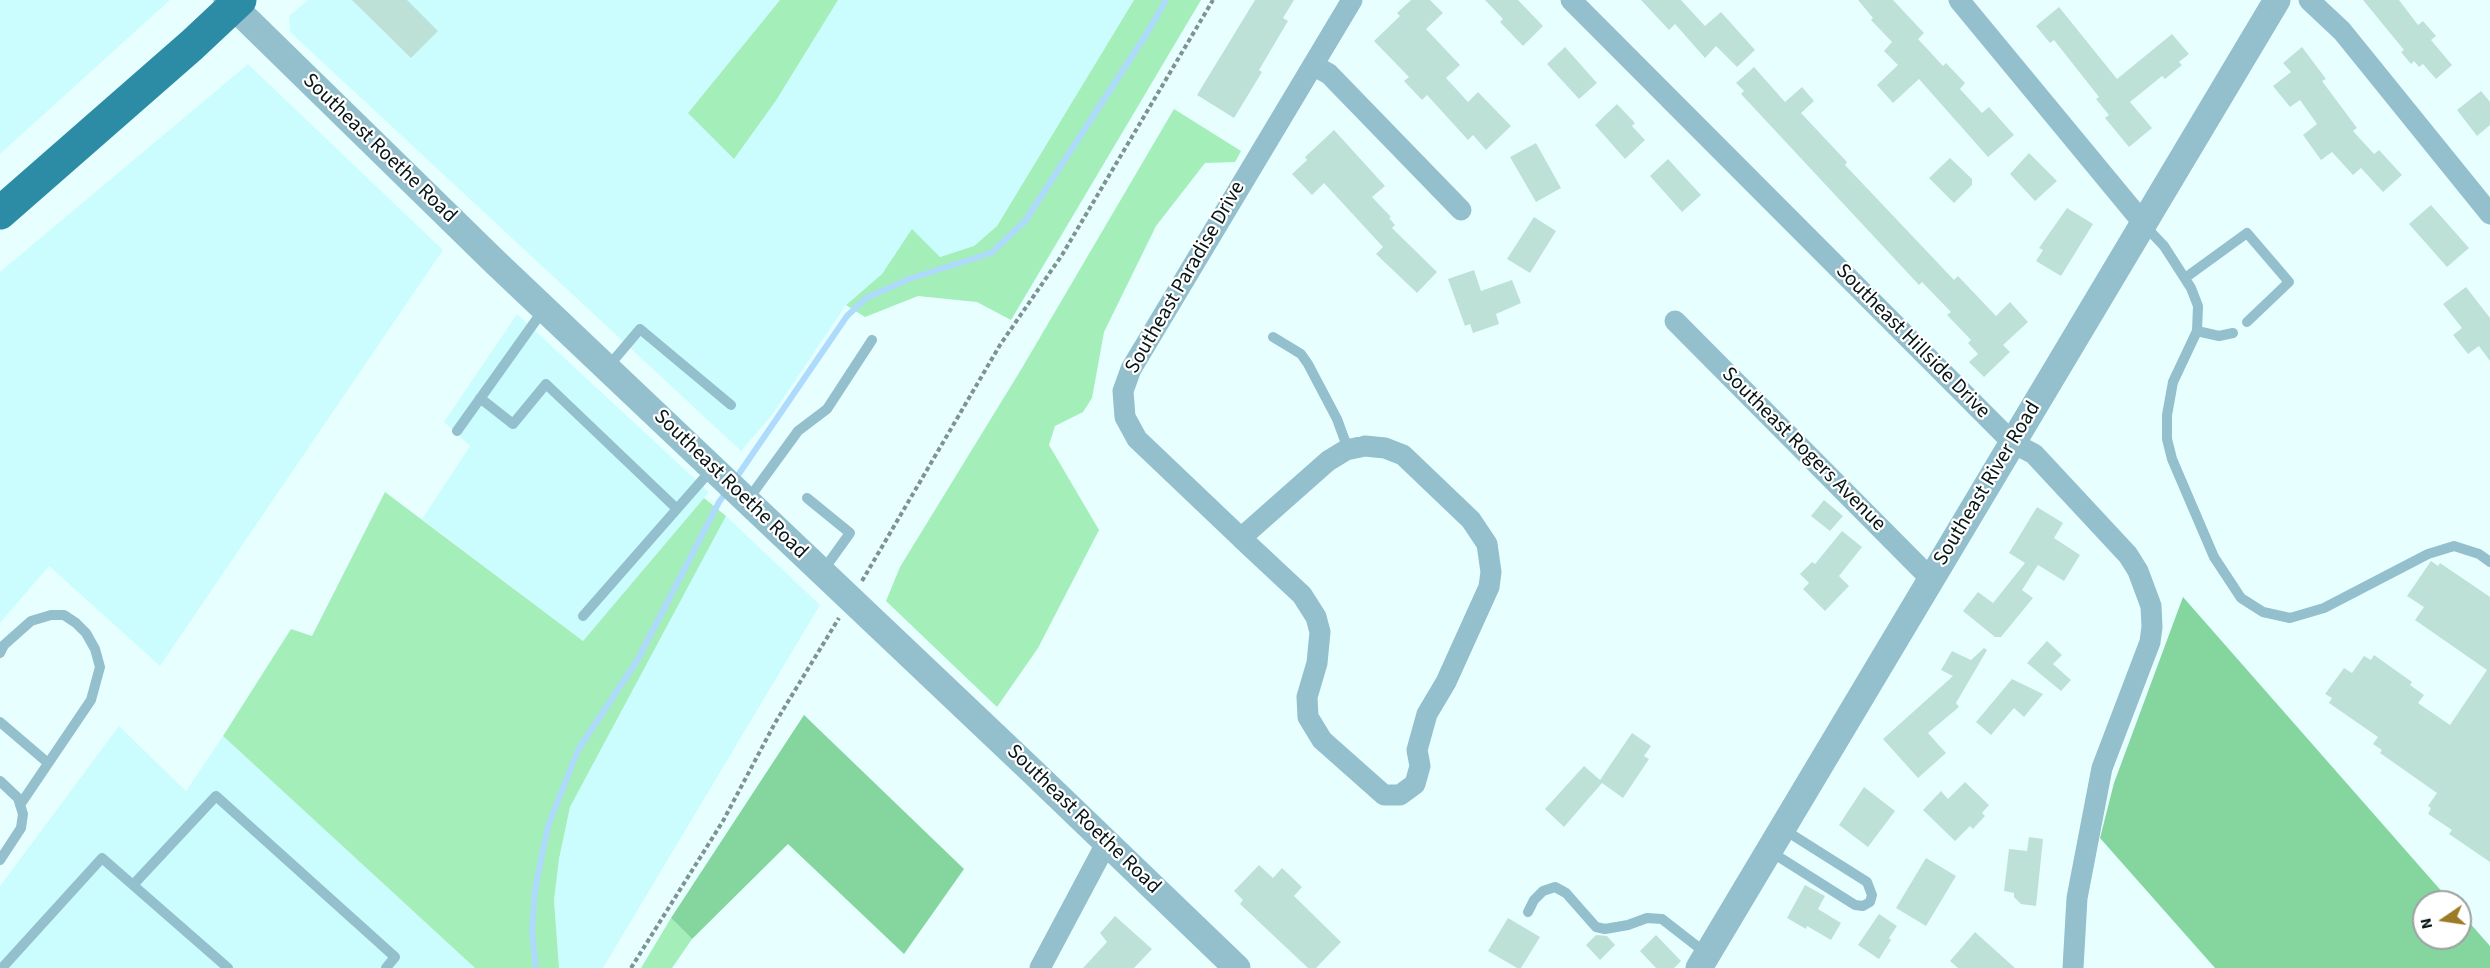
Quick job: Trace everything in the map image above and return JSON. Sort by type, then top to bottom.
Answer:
[{"type":"main road","points":[[0,213],[233,2]]},
{"type":"street","name":"Southeast Paradise Drive","points":[[1348,449],[1365,446],[1384,448],[1403,455],[1471,520],[1487,544],[1491,572],[1489,587],[1446,682],[1427,714],[1417,750],[1420,766],[1415,784],[1400,795],[1384,795],[1322,740],[1308,717],[1307,697],[1317,663],[1320,632],[1316,617],[1302,595],[1137,439],[1125,417],[1123,392],[1131,369],[1352,0]]},
{"type":"street","name":"Southeast Hillside Drive","points":[[1571,0],[2013,443],[2034,454],[2128,555],[2138,571],[2151,606],[2150,642],[2111,740],[2094,803],[2077,898],[2073,968]]},
{"type":"street","points":[[1959,0],[2144,224]]},
{"type":"street","name":"Southeast River Road","points":[[1703,961],[2277,0]]},
{"type":"street","points":[[2309,0],[2342,30],[2490,214]]},
{"type":"street","name":"Southeast Roethe Road","points":[[233,2],[544,309],[1237,968]]},
{"type":"street","points":[[1313,65],[1329,75],[1461,210]]},
{"type":"street","name":"Southeast Rogers Avenue","points":[[1675,321],[1931,579]]},
{"type":"street","points":[[1241,538],[1328,461],[1348,449]]},
{"type":"street","points":[[1040,968],[1107,842]]},
{"type":"lane","points":[[2144,224],[2164,246],[2185,278],[2198,306],[2196,331],[2173,382],[2167,415],[2167,438],[2172,459],[2214,557],[2241,598],[2263,612],[2290,618],[2324,608],[2428,554],[2454,546],[2480,554],[2490,562]]},
{"type":"lane","points":[[2185,278],[2247,233],[2289,282],[2247,322]]},
{"type":"lane","points":[[457,431],[544,309]]},
{"type":"lane","points":[[607,368],[640,329],[731,405]]},
{"type":"lane","points":[[2196,331],[2219,336],[2233,333]]},
{"type":"lane","points":[[1274,337],[1301,354],[1308,364],[1337,419],[1348,449]]},
{"type":"lane","points":[[747,501],[798,431],[827,409],[872,340]]},
{"type":"lane","points":[[480,398],[513,424],[546,384],[677,509]]},
{"type":"lane","points":[[583,616],[712,468]]},
{"type":"lane","points":[[807,498],[850,533],[822,572]]},
{"type":"lane","points":[[0,652],[18,631],[31,621],[51,615],[64,615],[86,633],[95,648],[100,667],[91,700],[20,805]]},
{"type":"lane","points":[[0,722],[48,764]]},
{"type":"lane","points":[[0,781],[18,798],[23,814],[21,828],[0,860]]},
{"type":"lane","points":[[133,885],[216,796],[395,957],[386,968]]},
{"type":"lane","points":[[1775,839],[1867,882],[1872,895],[1870,902],[1863,906],[1855,905],[1775,839]]},
{"type":"lane","points":[[2,968],[102,858],[228,968]]},
{"type":"lane","points":[[1528,912],[1534,900],[1543,891],[1555,887],[1566,893],[1596,927],[1605,929],[1628,925],[1647,918],[1662,919],[1703,961]]},
{"type":"path","points":[[860,584],[1000,345],[1062,255],[1214,0]]},
{"type":"path","points":[[632,968],[718,830],[775,723],[841,615]]},
{"type":"shaded area","points":[[0,0],[170,0],[0,154]]},
{"type":"shaded area","points":[[308,0],[780,0],[688,113],[777,99],[838,0],[1134,0],[997,226],[974,246],[940,257],[912,230],[882,274],[846,305],[772,415],[741,451],[290,32],[289,16]]},
{"type":"shaded area","points":[[248,64],[443,250],[160,666],[49,566],[0,623],[0,272]]},
{"type":"shaded area","points":[[517,314],[709,492],[583,641],[422,519],[470,446],[444,422]]},
{"type":"shaded area","points":[[726,516],[820,605],[603,968],[559,968],[554,900],[559,859],[570,807]]},
{"type":"shaded area","points":[[119,726],[186,791],[223,736],[475,968],[0,968],[0,886]]},
{"type":"green space","points":[[780,0],[838,0],[777,99],[734,159],[688,113]]},
{"type":"green space","points":[[1134,0],[1201,0],[1011,320],[977,302],[918,296],[865,317],[846,305],[882,274],[912,229],[940,257],[974,246],[997,226]]},
{"type":"green space","points":[[1174,109],[1241,151],[1235,162],[1205,163],[1156,226],[1104,332],[1092,398],[1083,412],[1055,426],[1049,445],[1099,530],[1038,648],[997,707],[886,601],[900,567],[1022,368]]},
{"type":"green space","points":[[385,492],[583,641],[704,498],[726,516],[570,807],[559,859],[554,900],[559,968],[475,968],[223,736],[291,629],[312,636]]},
{"type":"green space","points":[[2183,597],[2440,890],[2412,890],[2412,950],[2472,950],[2472,926],[2490,946],[2490,968],[2215,968],[2100,838],[2114,783]]},
{"type":"green space","points":[[804,715],[964,869],[904,954],[788,844],[692,939],[671,918]]},
{"type":"green space","points":[[671,918],[692,939],[672,968],[641,968]]},
{"type":"building","points":[[352,0],[407,0],[438,31],[411,58]]},
{"type":"building","points":[[1255,0],[1294,0],[1283,18],[1288,21],[1259,70],[1262,72],[1234,118],[1197,95]]},
{"type":"building","points":[[1411,0],[1430,0],[1443,13],[1426,29],[1460,65],[1446,78],[1468,102],[1478,92],[1511,126],[1486,150],[1473,135],[1468,140],[1427,95],[1422,100],[1404,81],[1409,77],[1374,41],[1400,16],[1397,13]]},
{"type":"building","points":[[1485,0],[1518,0],[1543,26],[1523,46],[1500,22],[1503,19]]},
{"type":"building","points":[[1641,0],[1681,0],[1705,26],[1721,12],[1755,50],[1737,67],[1716,46],[1705,58],[1675,24],[1669,30]]},
{"type":"building","points":[[1858,0],[1893,0],[1924,33],[1918,39],[1943,66],[1946,63],[1965,83],[1960,89],[1982,113],[1989,107],[2014,135],[1988,157],[1919,79],[1893,103],[1877,85],[1898,65],[1884,51],[1892,42],[1871,20],[1873,18]]},
{"type":"building","points":[[2363,0],[2399,0],[2418,25],[2423,21],[2436,36],[2431,40],[2452,65],[2436,79],[2423,64],[2419,67],[2414,61],[2411,64],[2401,52],[2404,50]]},
{"type":"building","points":[[2059,7],[2117,79],[2172,34],[2189,54],[2179,62],[2182,65],[2165,79],[2162,76],[2130,102],[2152,128],[2129,147],[2105,118],[2109,115],[2096,99],[2099,97],[2054,40],[2050,43],[2036,26]]},
{"type":"building","points":[[1565,47],[1597,83],[1579,99],[1547,64]]},
{"type":"building","points":[[2302,47],[2326,79],[2322,81],[2357,128],[2353,131],[2374,154],[2379,150],[2402,175],[2383,192],[2361,168],[2353,175],[2332,152],[2321,160],[2303,135],[2317,124],[2300,100],[2290,107],[2273,86],[2291,72],[2283,63]]},
{"type":"building","points":[[1754,67],[1785,102],[1802,87],[1814,101],[1801,113],[1847,162],[1845,165],[1954,280],[1958,276],[1996,316],[2010,302],[2028,322],[2003,345],[2010,352],[1984,377],[1969,362],[1978,354],[1968,343],[1971,340],[1947,315],[1951,312],[1922,282],[1919,285],[1741,94],[1744,91],[1736,83]]},
{"type":"building","points":[[2481,91],[2490,102],[2490,125],[2477,136],[2457,110]]},
{"type":"building","points":[[1617,104],[1635,123],[1632,126],[1645,140],[1625,159],[1595,125]]},
{"type":"building","points":[[1334,130],[1385,186],[1372,197],[1391,217],[1389,218],[1395,225],[1392,228],[1437,272],[1417,293],[1376,254],[1383,247],[1324,183],[1312,195],[1292,174],[1307,160],[1305,157]]},
{"type":"building","points":[[1536,143],[1561,188],[1536,202],[1510,157]]},
{"type":"building","points":[[2029,153],[2057,181],[2035,201],[2010,174]]},
{"type":"building","points":[[1950,158],[1972,179],[1972,185],[1954,203],[1929,178]]},
{"type":"building","points":[[1668,159],[1701,195],[1682,212],[1650,176]]},
{"type":"building","points":[[2431,205],[2469,248],[2447,267],[2409,224]]},
{"type":"building","points":[[2067,208],[2093,224],[2061,276],[2036,261],[2043,250],[2039,248]]},
{"type":"building","points":[[1534,217],[1556,231],[1530,273],[1507,259]]},
{"type":"building","points":[[1474,270],[1481,291],[1512,280],[1521,303],[1496,314],[1499,324],[1473,333],[1470,324],[1465,326],[1448,279]]},
{"type":"building","points":[[2466,287],[2490,318],[2490,361],[2479,346],[2468,354],[2453,335],[2462,328],[2443,304]]},
{"type":"building","points":[[1824,500],[1843,516],[1830,531],[1811,516]]},
{"type":"building","points":[[2037,507],[2063,523],[2054,538],[2080,555],[2064,581],[2038,565],[2022,590],[2033,598],[2001,637],[1995,637],[1963,611],[1978,592],[1993,603],[2025,563],[2009,553]]},
{"type":"building","points":[[1842,531],[1862,547],[1839,576],[1849,586],[1825,611],[1803,589],[1809,583],[1800,574],[1812,562],[1815,564]]},
{"type":"building","points":[[2431,561],[2438,566],[2440,563],[2490,597],[2490,862],[2449,834],[2452,830],[2428,814],[2431,808],[2428,806],[2437,793],[2380,753],[2382,750],[2373,744],[2378,737],[2329,703],[2332,698],[2325,694],[2344,668],[2352,673],[2364,656],[2371,660],[2374,655],[2412,682],[2410,685],[2424,695],[2418,703],[2450,725],[2487,670],[2415,620],[2424,607],[2407,596]]},
{"type":"building","points":[[2047,641],[2062,655],[2053,664],[2071,680],[2061,691],[2027,663]]},
{"type":"building","points":[[1984,648],[1987,650],[1956,703],[1959,707],[1928,733],[1946,753],[1918,778],[1883,739],[1953,676],[1941,670],[1952,651],[1971,660]]},
{"type":"building","points":[[2012,679],[2043,694],[2024,717],[2014,708],[1991,735],[1976,722]]},
{"type":"building","points":[[1632,733],[1651,746],[1644,756],[1649,759],[1623,798],[1602,783],[1564,827],[1545,809],[1584,766],[1600,780]]},
{"type":"building","points":[[1965,782],[1989,805],[1982,813],[1985,816],[1973,829],[1970,826],[1955,841],[1923,810],[1941,791],[1948,799]]},
{"type":"building","points":[[1864,787],[1895,811],[1868,847],[1839,825]]},
{"type":"building","points":[[2029,837],[2043,839],[2036,906],[2021,904],[2014,897],[2014,893],[2004,891],[2009,849],[2027,851]]},
{"type":"building","points":[[1926,858],[1956,876],[1926,926],[1896,908]]},
{"type":"building","points":[[1259,865],[1273,878],[1282,868],[1302,887],[1294,896],[1341,942],[1316,968],[1308,968],[1240,904],[1243,900],[1234,891]]},
{"type":"building","points":[[1805,885],[1825,896],[1818,909],[1841,923],[1831,940],[1787,918]]},
{"type":"building","points":[[1879,914],[1897,926],[1879,959],[1858,945]]},
{"type":"building","points":[[1115,916],[1152,949],[1134,968],[1083,968],[1107,942],[1100,933]]},
{"type":"building","points":[[1508,918],[1540,937],[1521,968],[1517,968],[1488,951]]},
{"type":"building","points":[[1975,932],[2015,968],[1958,968],[1950,961]]},
{"type":"building","points":[[1596,935],[1607,936],[1615,945],[1600,960],[1586,945]]},
{"type":"building","points":[[1656,935],[1681,961],[1674,968],[1656,968],[1640,951]]},
{"type":"waterway","points":[[734,481],[847,316],[866,298],[909,279],[991,253],[1025,221],[1166,0]]},
{"type":"waterway","points":[[536,968],[532,932],[535,889],[548,826],[578,750],[638,659],[719,502],[727,491]]}]
